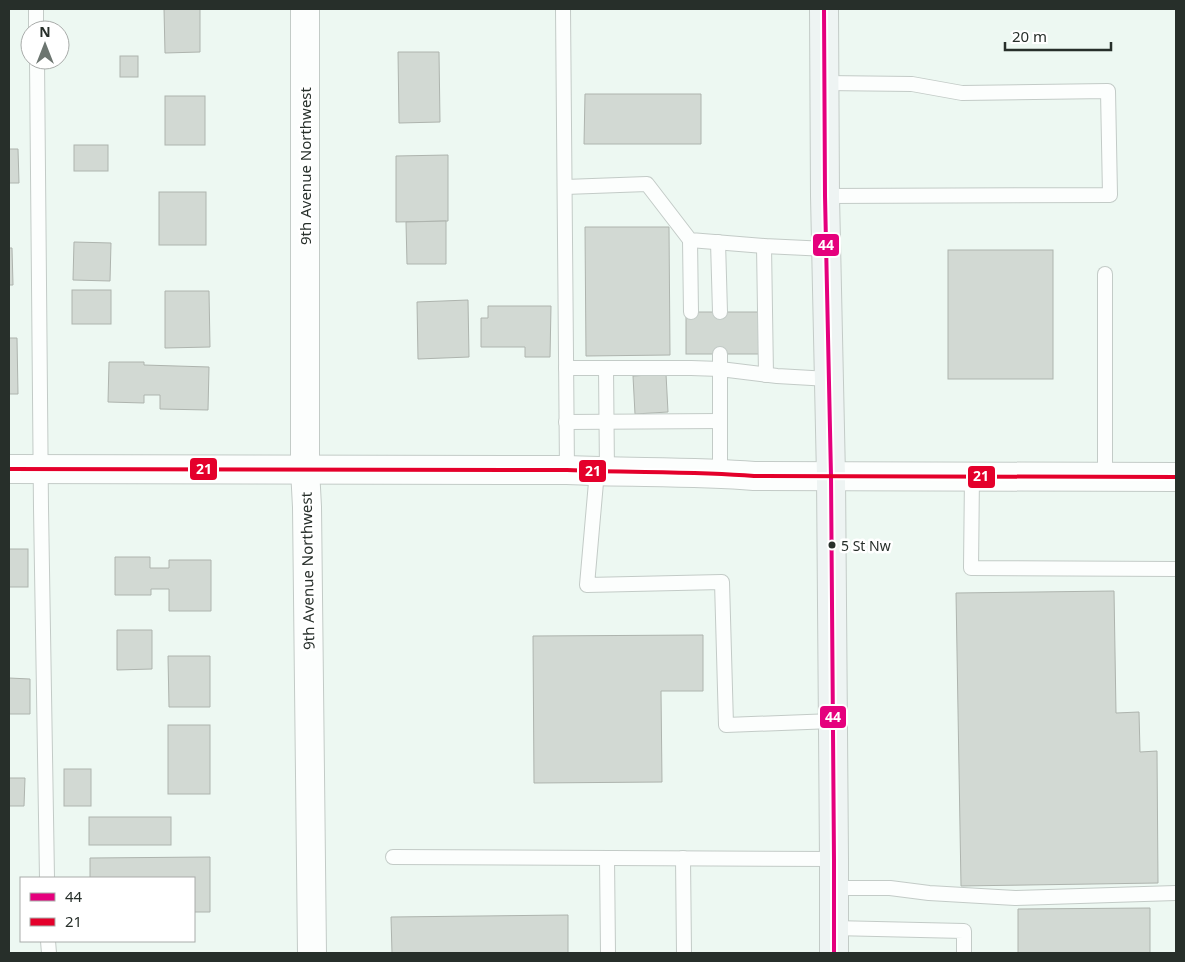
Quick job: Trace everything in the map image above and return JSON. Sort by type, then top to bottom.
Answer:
[{"type":"street","name":"9th Avenue Northwest","points":[[305,9],[305,469],[312,953]]},
{"type":"street","points":[[824,9],[825,196],[831,476],[833,941]]},
{"type":"street","points":[[9,469],[567,470],[720,473],[754,476],[1176,477]]},
{"type":"lane","points":[[563,9],[567,470]]},
{"type":"lane","points":[[37,70],[41,518],[47,877]]},
{"type":"lane","points":[[825,82],[912,84],[962,93],[1108,91],[1110,195],[825,196]]},
{"type":"lane","points":[[565,187],[647,184],[690,240],[690,312]]},
{"type":"lane","points":[[690,240],[827,249]]},
{"type":"lane","points":[[718,242],[720,312]]},
{"type":"lane","points":[[764,246],[766,375]]},
{"type":"lane","points":[[1105,274],[1105,477]]},
{"type":"lane","points":[[720,354],[720,473]]},
{"type":"lane","points":[[566,368],[606,368],[691,361],[720,369],[766,375],[828,379]]},
{"type":"lane","points":[[606,368],[607,422],[587,585],[722,582],[726,726],[833,721]]},
{"type":"lane","points":[[566,422],[720,422]]},
{"type":"lane","points":[[972,476],[971,568],[1176,569]]},
{"type":"lane","points":[[393,857],[834,859]]},
{"type":"lane","points":[[607,858],[608,953]]},
{"type":"lane","points":[[683,858],[684,953]]},
{"type":"lane","points":[[834,888],[890,888],[929,893],[1015,898],[1176,893]]},
{"type":"lane","points":[[833,941],[964,932],[964,953]]},
{"type":"building","points":[[164,9],[200,9],[200,52],[165,53]]},
{"type":"building","points":[[398,52],[439,52],[440,122],[399,123]]},
{"type":"building","points":[[120,56],[138,56],[138,77],[120,77]]},
{"type":"building","points":[[585,94],[701,94],[701,144],[584,144]]},
{"type":"building","points":[[165,96],[205,96],[205,145],[165,145]]},
{"type":"building","points":[[74,145],[108,145],[108,171],[74,171]]},
{"type":"building","points":[[9,149],[18,149],[19,183],[9,183]]},
{"type":"building","points":[[448,155],[448,221],[396,222],[396,156]]},
{"type":"building","points":[[159,192],[206,192],[206,245],[159,245]]},
{"type":"building","points":[[446,221],[446,264],[407,264],[406,222]]},
{"type":"building","points":[[585,227],[669,227],[670,355],[586,356]]},
{"type":"building","points":[[74,242],[111,243],[110,281],[73,280]]},
{"type":"building","points":[[9,248],[12,248],[13,285],[9,285]]},
{"type":"building","points":[[948,250],[1053,250],[1053,379],[948,379]]},
{"type":"building","points":[[72,290],[111,290],[111,324],[72,324]]},
{"type":"building","points":[[165,291],[209,291],[210,347],[165,348]]},
{"type":"building","points":[[468,300],[469,357],[418,359],[417,302]]},
{"type":"building","points":[[488,306],[551,306],[550,357],[525,357],[525,347],[481,347],[481,318],[488,318]]},
{"type":"building","points":[[686,312],[759,312],[759,354],[686,354]]},
{"type":"building","points":[[9,338],[17,338],[18,394],[9,394]]},
{"type":"building","points":[[109,362],[144,362],[144,365],[209,367],[208,410],[160,409],[160,395],[144,395],[144,403],[108,402]]},
{"type":"building","points":[[666,374],[668,412],[635,414],[633,376]]},
{"type":"building","points":[[9,549],[28,549],[28,587],[9,587]]},
{"type":"building","points":[[115,557],[150,557],[150,568],[169,568],[169,560],[211,560],[211,611],[169,611],[169,589],[151,589],[151,595],[115,595]]},
{"type":"building","points":[[1114,591],[1116,713],[1139,712],[1140,752],[1157,751],[1158,883],[961,886],[956,593]]},
{"type":"building","points":[[117,630],[152,630],[152,669],[117,670]]},
{"type":"building","points":[[703,635],[703,691],[661,691],[662,782],[534,783],[533,636]]},
{"type":"building","points":[[168,656],[210,656],[210,707],[169,707]]},
{"type":"building","points":[[9,678],[30,679],[30,714],[9,714]]},
{"type":"building","points":[[168,725],[210,725],[210,794],[168,794]]},
{"type":"building","points":[[64,769],[91,769],[91,806],[64,806]]},
{"type":"building","points":[[9,778],[25,778],[24,806],[9,806]]},
{"type":"building","points":[[89,817],[171,817],[171,845],[89,845]]},
{"type":"building","points":[[210,857],[210,912],[195,912],[195,877],[90,877],[90,858]]},
{"type":"building","points":[[1150,908],[1150,953],[1018,953],[1018,909]]},
{"type":"building","points":[[568,915],[568,953],[392,953],[391,917]]},
{"type":"transit line","name":"44","points":[[824,9],[825,196],[831,476],[834,953]]},
{"type":"transit line","name":"21","points":[[9,469],[567,470],[754,476],[1176,477]]},
{"type":"place","name":"5 St Nw","points":[[832,545]]}]
